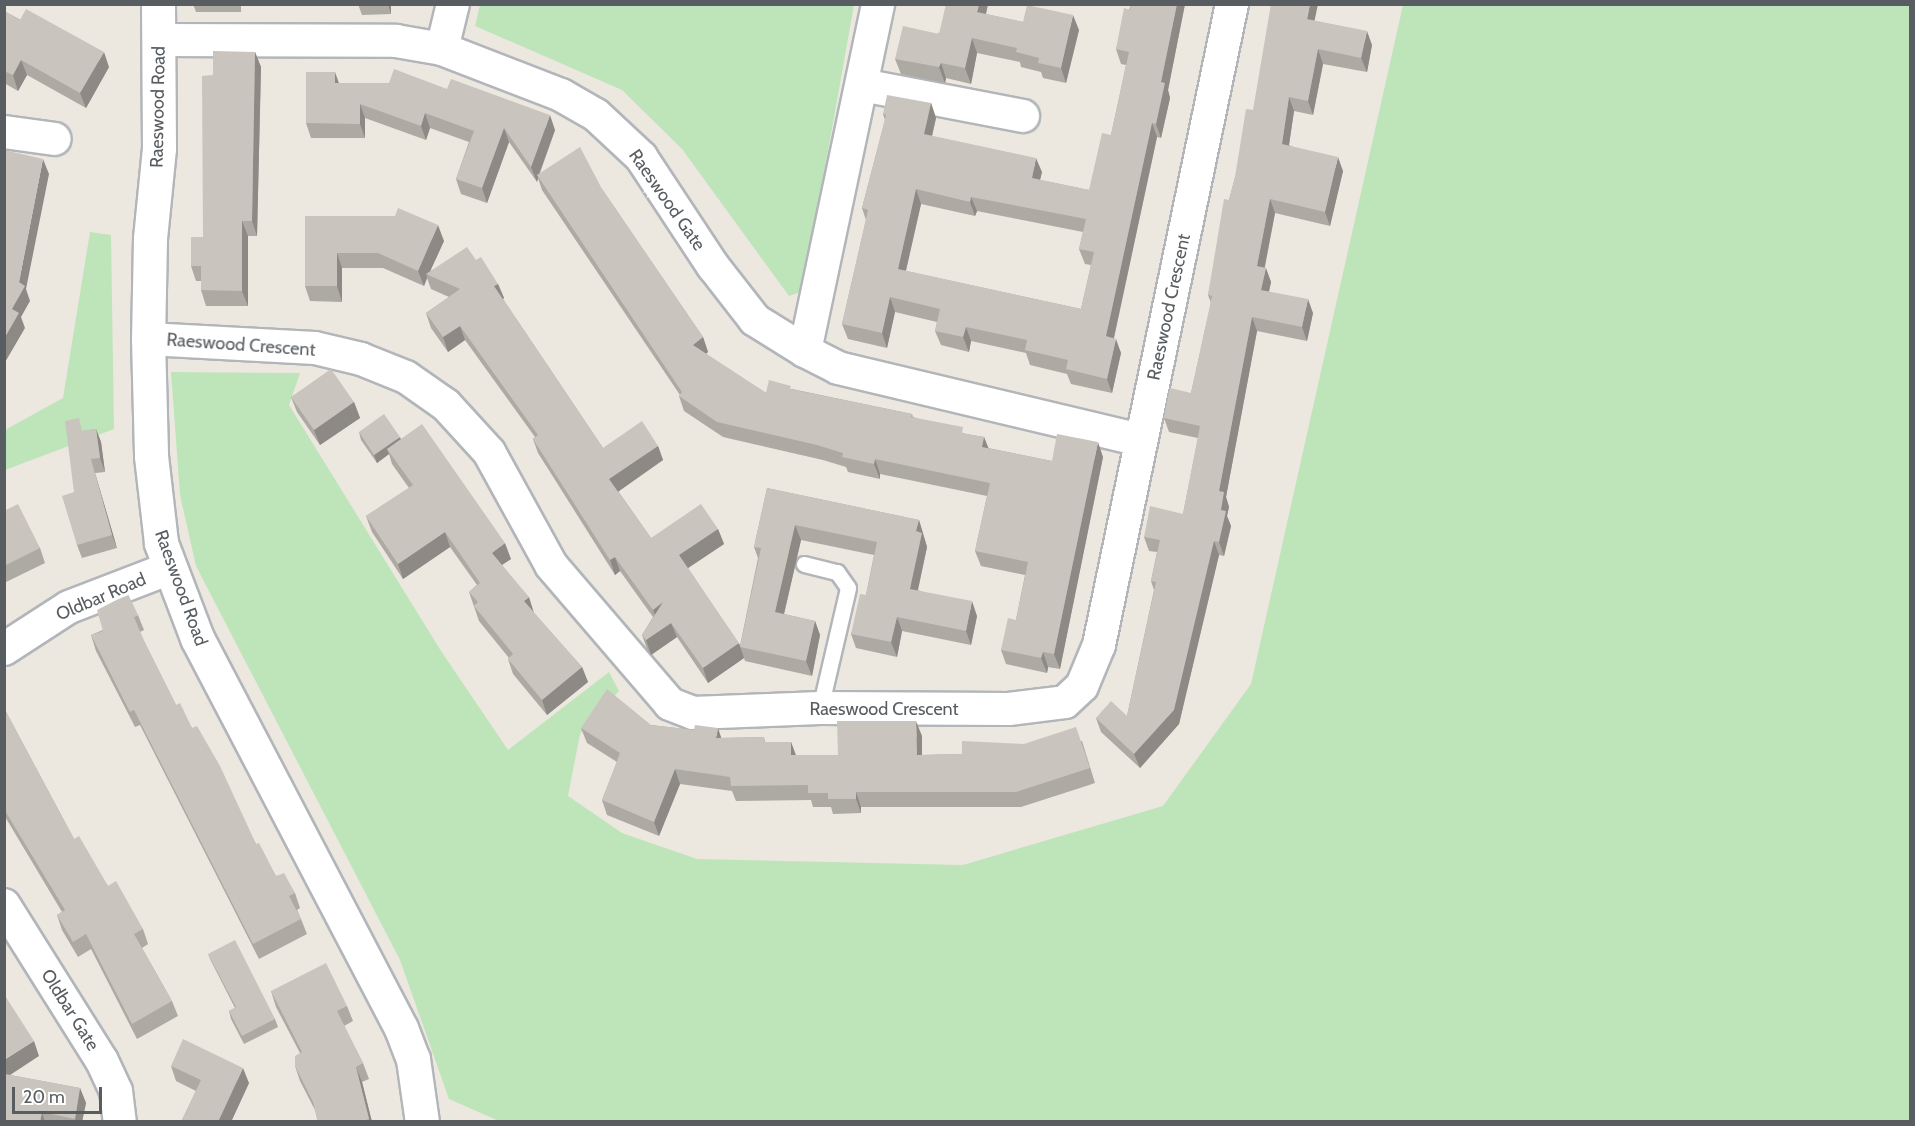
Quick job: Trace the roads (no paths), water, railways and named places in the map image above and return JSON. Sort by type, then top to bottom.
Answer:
[{"type":"street","name":"Raeswood Road","points":[[158,4],[159,148],[150,238],[148,339],[156,514],[170,568],[197,638],[401,1028],[413,1059],[423,1122]]},
{"type":"street","points":[[442,49],[453,4]]},
{"type":"street","points":[[805,351],[878,4]]},
{"type":"street","name":"Raeswood Crescent","points":[[148,339],[315,348],[361,359],[406,377],[446,405],[489,452],[551,565],[670,704],[693,713],[820,708],[1009,709],[1065,702],[1082,686],[1099,645],[1232,4]]},
{"type":"street","name":"Raeswood Gate","points":[[159,40],[396,41],[442,49],[561,95],[596,115],[642,157],[713,266],[755,320],[805,351],[838,368],[1141,440]]},
{"type":"street","points":[[862,84],[1023,116]]},
{"type":"street","points":[[4,132],[55,139]]},
{"type":"street","name":"Oldbar Road","points":[[4,649],[69,606],[170,568]]},
{"type":"street","name":"Oldbar Gate","points":[[4,905],[102,1061],[116,1091],[120,1122]]},
{"type":"lane","points":[[804,564],[837,572],[848,588],[820,708]]}]
